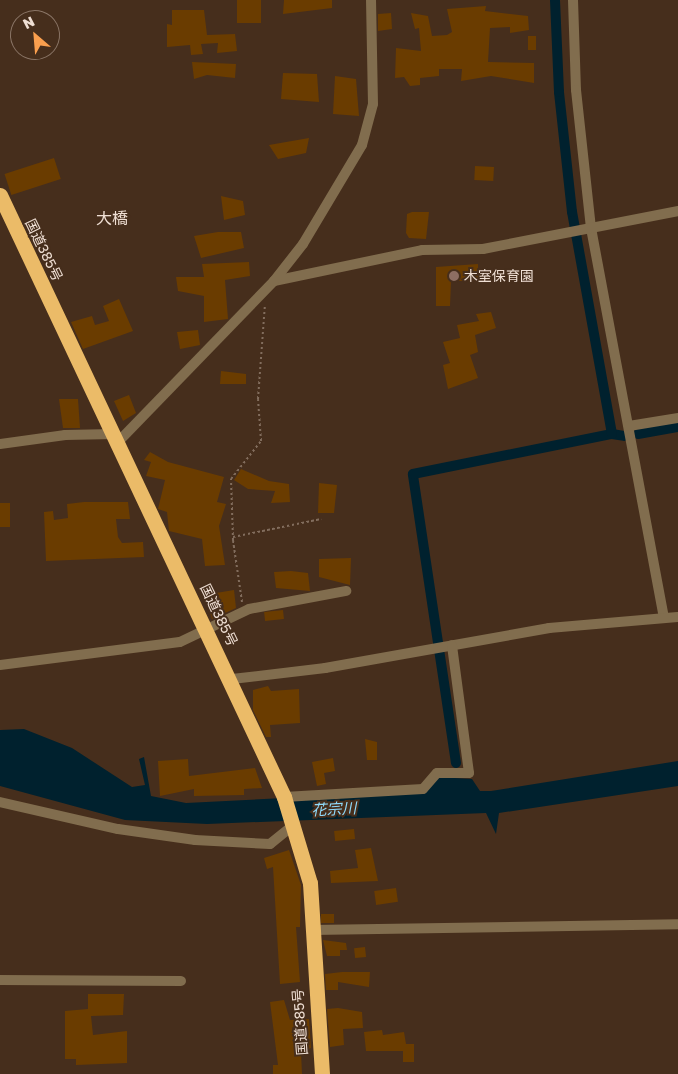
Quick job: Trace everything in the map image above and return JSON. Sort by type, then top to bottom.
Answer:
[{"type":"highway","name":"国道385号","points":[[0,195],[232,679],[284,798],[310,884],[322,1074]]},
{"type":"street","points":[[0,444],[65,434],[116,438],[274,280],[303,244],[366,136],[373,104],[371,0]]},
{"type":"street","points":[[573,0],[576,90],[586,229],[629,426],[664,617]]},
{"type":"street","points":[[274,280],[422,250],[483,249],[678,211]]},
{"type":"street","points":[[629,426],[678,418]]},
{"type":"street","points":[[0,665],[132,651],[209,631],[244,611],[346,591]]},
{"type":"street","points":[[232,679],[568,626],[678,617]]},
{"type":"street","points":[[284,798],[423,789],[437,773],[469,772],[450,645]]},
{"type":"street","points":[[0,802],[195,840],[270,844],[292,824]]},
{"type":"street","points":[[312,930],[678,924]]},
{"type":"street","points":[[0,980],[181,981]]},
{"type":"path","points":[[244,611],[233,537],[231,479],[261,440],[258,398],[266,305],[262,293]]},
{"type":"path","points":[[233,537],[321,519]]},
{"type":"water","name":"花宗川","points":[[24,729],[72,748],[132,787],[145,785],[139,759],[144,757],[151,796],[186,803],[424,791],[437,777],[472,779],[480,791],[491,791],[678,761],[678,786],[499,813],[496,834],[486,813],[207,824],[125,820],[0,786],[0,730]]},
{"type":"building","points":[[237,0],[261,0],[261,23],[237,23]]},
{"type":"building","points":[[284,0],[332,0],[332,8],[283,14]]},
{"type":"building","points":[[486,6],[485,11],[528,16],[529,30],[510,33],[510,27],[490,28],[488,62],[534,63],[534,83],[491,76],[461,81],[462,69],[439,69],[439,76],[420,78],[420,85],[410,86],[404,77],[395,78],[396,48],[421,51],[419,28],[415,29],[411,13],[428,16],[432,36],[447,35],[452,32],[447,9]]},
{"type":"building","points":[[172,10],[204,10],[207,35],[235,34],[237,51],[217,53],[218,43],[201,44],[203,54],[191,55],[190,45],[167,47],[167,24],[172,25]]},
{"type":"building","points":[[391,13],[392,29],[378,31],[378,14]]},
{"type":"building","points":[[528,36],[536,36],[536,50],[528,50]]},
{"type":"building","points":[[192,62],[236,64],[235,78],[207,75],[194,79]]},
{"type":"building","points":[[283,73],[317,74],[319,102],[281,99]]},
{"type":"building","points":[[335,76],[356,79],[359,116],[333,114]]},
{"type":"building","points":[[309,138],[306,153],[278,159],[269,145]]},
{"type":"building","points":[[54,158],[61,179],[11,195],[5,174]]},
{"type":"building","points":[[475,166],[494,167],[493,181],[474,180]]},
{"type":"building","points":[[221,196],[243,201],[245,215],[224,220]]},
{"type":"building","points":[[412,212],[429,212],[426,239],[409,238],[406,233],[407,214]]},
{"type":"building","points":[[218,232],[241,232],[244,248],[201,258],[194,236]]},
{"type":"building","points":[[249,262],[250,276],[225,280],[228,319],[204,322],[204,296],[178,291],[176,277],[204,277],[202,264]]},
{"type":"building","points":[[478,264],[478,281],[451,281],[450,306],[436,306],[436,267]]},
{"type":"building","points":[[119,299],[133,331],[83,349],[71,322],[92,316],[95,325],[109,321],[103,306]]},
{"type":"building","points":[[491,312],[496,328],[475,335],[478,352],[470,355],[478,378],[448,389],[443,365],[450,363],[443,342],[460,338],[457,325],[479,321],[476,314]]},
{"type":"building","points":[[198,330],[200,345],[180,349],[177,332]]},
{"type":"building","points":[[221,371],[246,374],[246,384],[220,384]]},
{"type":"building","points":[[129,395],[136,413],[123,421],[114,401]]},
{"type":"building","points":[[59,399],[78,399],[80,428],[63,428]]},
{"type":"building","points":[[150,452],[168,462],[224,477],[217,502],[226,504],[219,526],[225,565],[205,566],[202,539],[169,531],[167,512],[158,509],[165,480],[146,476],[151,462],[144,460]]},
{"type":"building","points":[[241,469],[269,481],[289,484],[290,502],[271,503],[275,491],[248,489],[234,480]]},
{"type":"building","points":[[319,483],[337,485],[334,513],[318,513]]},
{"type":"building","points":[[128,502],[130,519],[116,519],[118,537],[122,543],[143,542],[144,557],[46,561],[44,512],[53,511],[54,520],[68,518],[67,504]]},
{"type":"building","points":[[0,503],[10,503],[10,527],[0,527]]},
{"type":"building","points":[[351,558],[350,585],[319,577],[319,559]]},
{"type":"building","points":[[274,572],[308,573],[310,591],[276,588]]},
{"type":"building","points":[[234,590],[236,608],[212,619],[204,595]]},
{"type":"building","points":[[283,610],[284,619],[265,621],[264,612]]},
{"type":"building","points":[[268,686],[271,691],[299,689],[300,723],[270,725],[271,737],[266,737],[253,710],[253,690]]},
{"type":"building","points":[[365,739],[377,742],[377,760],[367,760]]},
{"type":"building","points":[[333,758],[335,771],[324,773],[326,784],[317,786],[312,762]]},
{"type":"building","points":[[188,759],[189,776],[255,768],[262,788],[244,789],[244,795],[194,796],[194,789],[160,796],[158,761]]},
{"type":"building","points":[[354,829],[355,839],[335,841],[334,831]]},
{"type":"building","points":[[371,848],[378,881],[331,883],[330,871],[358,868],[355,850]]},
{"type":"building","points":[[289,850],[301,885],[300,927],[296,927],[300,982],[280,984],[273,867],[267,869],[264,858]]},
{"type":"building","points":[[396,888],[398,902],[376,905],[374,891]]},
{"type":"building","points":[[321,914],[334,914],[334,923],[321,923]]},
{"type":"building","points":[[323,940],[346,943],[347,950],[340,950],[340,956],[327,956]]},
{"type":"building","points":[[365,947],[366,957],[355,958],[354,948]]},
{"type":"building","points":[[370,972],[369,987],[338,982],[338,990],[326,990],[325,974]]},
{"type":"building","points":[[88,994],[124,994],[123,1015],[91,1016],[93,1035],[127,1031],[127,1063],[76,1065],[76,1059],[65,1059],[65,1011],[88,1009]]},
{"type":"building","points":[[284,1000],[290,1020],[309,1019],[311,1048],[301,1052],[302,1074],[273,1074],[273,1065],[278,1065],[270,1002]]},
{"type":"building","points":[[338,1008],[362,1012],[363,1028],[343,1029],[344,1045],[330,1047],[327,1009]]},
{"type":"building","points":[[382,1030],[383,1035],[404,1032],[406,1044],[414,1044],[414,1062],[403,1062],[403,1051],[366,1051],[364,1032]]},
{"type":"waterway","points":[[456,763],[413,474],[612,434],[572,212],[559,92],[555,0]]},
{"type":"waterway","points":[[638,434],[678,427]]},
{"type":"waterway","points":[[612,434],[624,436]]},
{"type":"place","name":"木室保育園","points":[[454,276]]},
{"type":"district","name":"大橋","points":[[112,218]]}]
